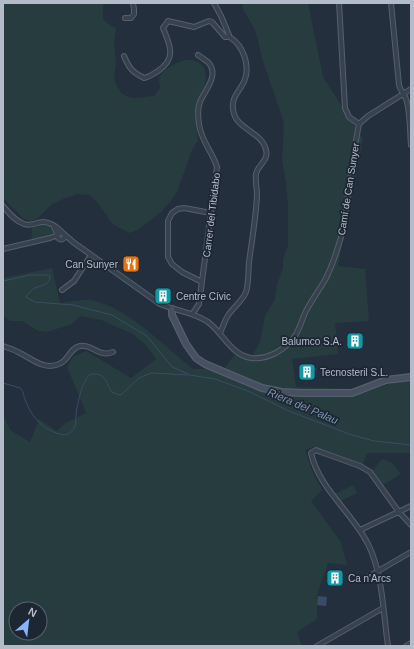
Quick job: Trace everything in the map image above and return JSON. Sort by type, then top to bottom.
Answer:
[{"type":"street","points":[[125,18],[131,18],[134,14],[133,3]]},
{"type":"street","points":[[214,3],[229,37]]},
{"type":"street","points":[[339,3],[345,108],[349,117],[359,124],[368,116],[411,89]]},
{"type":"street","points":[[391,3],[399,85],[407,103],[411,145]]},
{"type":"street","points":[[3,206],[13,217],[24,224],[31,226],[43,222],[48,223],[160,304],[172,310],[192,313],[209,323],[220,333],[228,315],[246,293],[257,194],[256,175],[257,170],[266,158],[266,148],[259,138],[240,124],[233,114],[232,106],[234,97],[246,77],[244,55],[241,48],[229,37],[225,37],[212,22],[208,21],[194,27],[168,21],[163,28],[170,54],[169,60],[163,67],[151,76],[144,78],[129,68],[124,56]]},
{"type":"street","name":"Carrer del Tibidabo","points":[[192,313],[199,304],[217,167],[215,160],[203,140],[198,117],[200,102],[213,73],[209,63],[198,55]]},
{"type":"street","name":"Camí de Can Sunyer","points":[[220,333],[231,346],[242,355],[250,358],[259,359],[272,355],[290,342],[324,280],[341,238],[359,124]]},
{"type":"street","points":[[202,282],[182,272],[172,264],[168,257],[168,221],[172,213],[178,209],[184,208],[211,213]]},
{"type":"street","points":[[54,227],[60,238]]},
{"type":"street","points":[[60,238],[65,237],[63,233]]},
{"type":"street","points":[[3,249],[50,238],[60,238],[73,242]]},
{"type":"street","points":[[62,290],[74,281],[91,255]]},
{"type":"street","points":[[172,310],[172,315],[186,344],[196,358],[205,364],[262,388],[303,393],[352,393],[386,380],[411,376]]},
{"type":"street","points":[[3,346],[17,351],[36,363],[44,365],[53,365],[62,362],[71,351],[82,346],[104,353],[113,352]]},
{"type":"street","points":[[388,646],[379,571],[369,545],[360,530],[327,488],[313,462],[311,453],[316,450],[360,466],[370,472],[399,512],[411,525]]},
{"type":"street","points":[[360,530],[411,506]]},
{"type":"street","points":[[366,578],[411,552]]},
{"type":"street","points":[[317,646],[383,608]]},
{"type":"street","points":[[406,646],[411,643]]},
{"type":"green space","points":[[3,3],[103,3],[103,19],[116,29],[114,42],[116,64],[114,79],[122,94],[128,97],[135,98],[154,96],[160,88],[159,80],[162,73],[179,62],[193,60],[198,62],[204,68],[206,77],[205,87],[195,114],[198,140],[192,150],[177,192],[160,213],[139,229],[130,233],[116,226],[111,222],[97,202],[90,195],[77,194],[63,199],[51,205],[37,219],[31,221],[24,219],[3,198]]},
{"type":"green space","points":[[242,3],[308,3],[323,77],[363,139],[338,266],[365,269],[369,321],[335,323],[338,354],[292,359],[296,387],[355,389],[364,393],[392,383],[411,380],[411,453],[367,453],[363,464],[314,447],[305,450],[313,473],[322,490],[311,501],[341,542],[347,565],[328,563],[317,595],[317,619],[297,632],[302,646],[3,646],[3,414],[10,430],[30,442],[39,419],[57,431],[64,424],[86,413],[67,367],[73,357],[86,351],[131,378],[156,359],[144,343],[131,333],[101,320],[81,316],[72,324],[47,332],[38,331],[22,321],[10,321],[3,316],[3,278],[52,268],[60,303],[91,300],[105,304],[132,319],[193,369],[224,369],[235,354],[250,360],[260,342],[265,316],[275,299],[277,284],[283,268],[283,259],[288,246],[288,206],[282,160],[284,123],[262,58],[254,28],[243,9]]},
{"type":"green space","points":[[42,225],[49,226],[55,233],[51,236],[32,240],[32,228]]},
{"type":"green space","points":[[382,459],[391,462],[401,474],[383,485],[372,471]]},
{"type":"green space","points":[[353,485],[357,493],[341,501],[335,494]]},
{"type":"water","points":[[318,596],[327,597],[326,606],[317,605]]},
{"type":"waterway","points":[[3,281],[30,275],[50,276],[45,285],[34,289],[26,297],[35,302],[73,305],[112,315],[147,336],[172,367],[188,374]]},
{"type":"waterway","name":"Riera del Palau","points":[[3,383],[20,388],[36,419],[46,428],[58,434],[70,433],[73,430],[81,392],[85,381],[91,374],[96,374],[103,377],[112,392],[120,395],[139,378],[151,373],[190,375],[215,379],[248,391],[289,411],[349,434],[374,441],[411,445]]},
{"type":"place","name":"Can Sunyer","points":[[131,264]]},
{"type":"place","name":"Centre Cívic","points":[[163,296]]},
{"type":"place","name":"Balumco S.A.","points":[[355,341]]},
{"type":"place","name":"Tecnosteril S.L.","points":[[307,372]]},
{"type":"place","name":"Ca n'Arcs","points":[[335,578]]}]
